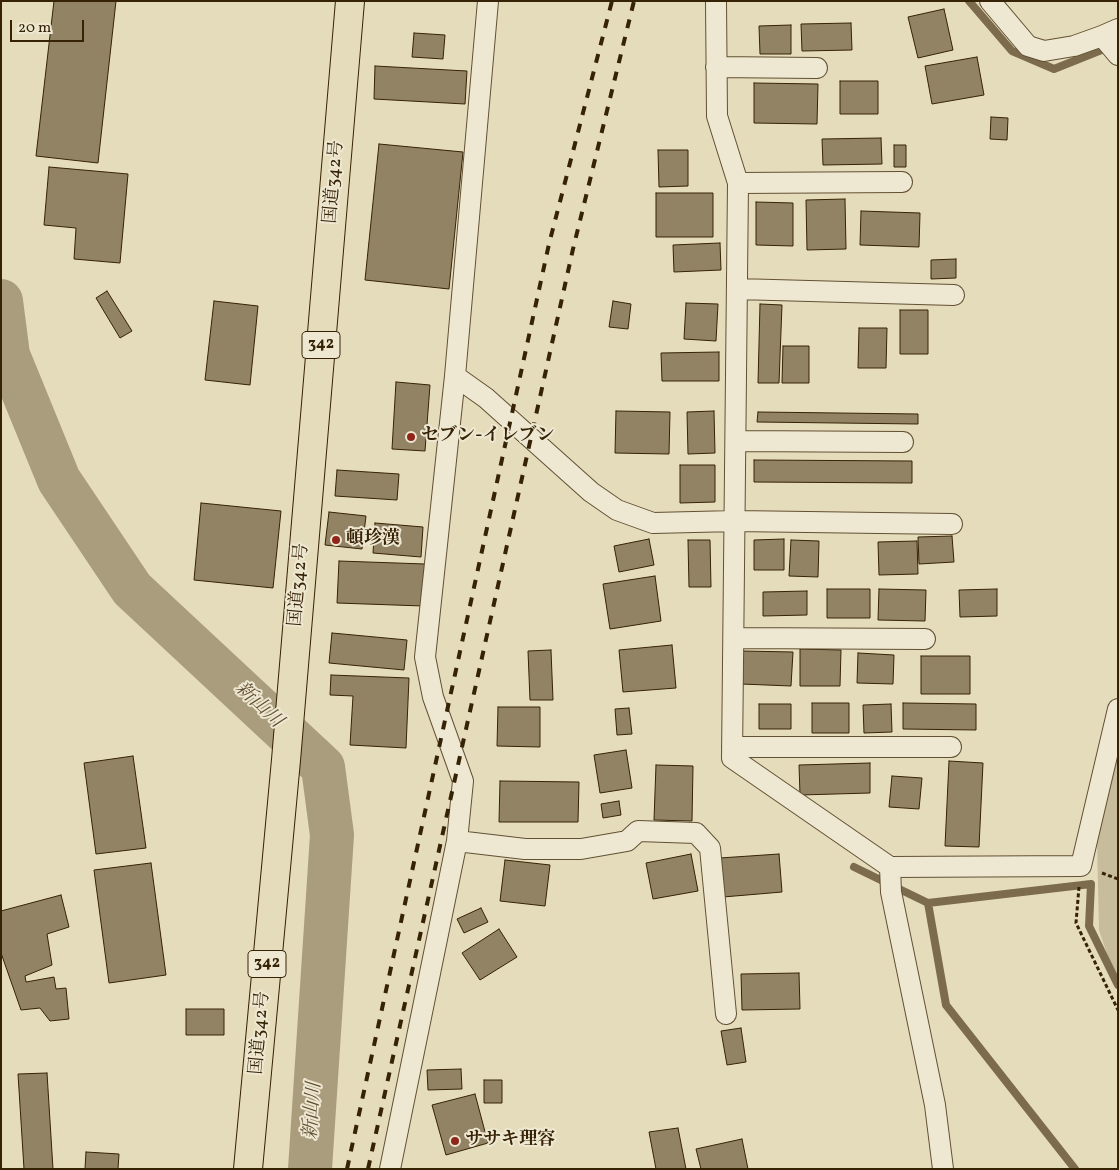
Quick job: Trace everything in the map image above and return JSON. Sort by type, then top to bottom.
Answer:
[{"type":"highway","name":"国道342号","points":[[248,1169],[286,760],[350,1]]},
{"type":"street","points":[[390,1169],[457,841],[463,782],[432,697],[425,657],[455,376],[488,1]]},
{"type":"street","points":[[716,1],[717,116],[738,183],[732,758],[890,867],[1081,866],[1118,709]]},
{"type":"street","points":[[990,1],[1028,46],[1044,51],[1074,46],[1110,32],[1118,55]]},
{"type":"street","points":[[716,67],[817,68]]},
{"type":"street","points":[[738,183],[902,182]]},
{"type":"street","points":[[737,289],[954,295]]},
{"type":"street","points":[[455,376],[486,398],[591,492],[617,510],[653,523],[735,521],[952,524]]},
{"type":"street","points":[[736,441],[904,442]]},
{"type":"street","points":[[734,638],[925,639]]},
{"type":"street","points":[[732,747],[952,748]]},
{"type":"street","points":[[457,841],[525,850],[581,849],[627,841],[638,831],[696,833],[710,848],[726,1014]]},
{"type":"street","points":[[890,867],[891,892],[935,1105],[943,1169]]},
{"type":"path","points":[[1081,866],[1076,923],[1118,1010]]},
{"type":"shaded area","points":[[1118,738],[1118,987],[1099,930],[1097,839]]},
{"type":"building","points":[[54,1],[116,1],[98,163],[36,156]]},
{"type":"building","points":[[944,9],[953,50],[918,58],[908,17]]},
{"type":"building","points":[[851,23],[852,50],[802,51],[801,24]]},
{"type":"building","points":[[791,25],[791,54],[760,54],[759,26]]},
{"type":"building","points":[[414,33],[445,35],[443,59],[412,57]]},
{"type":"building","points":[[977,57],[984,95],[932,104],[925,66]]},
{"type":"building","points":[[375,66],[467,71],[465,104],[374,99]]},
{"type":"building","points":[[840,81],[878,81],[878,114],[840,114]]},
{"type":"building","points":[[754,83],[818,84],[817,124],[754,123]]},
{"type":"building","points":[[991,117],[1008,118],[1007,140],[990,139]]},
{"type":"building","points":[[881,138],[882,164],[823,165],[822,139]]},
{"type":"building","points":[[379,144],[463,152],[449,289],[365,280]]},
{"type":"building","points":[[894,145],[906,145],[906,167],[894,167]]},
{"type":"building","points":[[658,150],[688,150],[688,186],[659,187]]},
{"type":"building","points":[[49,167],[128,174],[120,263],[74,259],[76,228],[44,225]]},
{"type":"building","points":[[656,193],[713,193],[713,237],[656,237]]},
{"type":"building","points":[[845,199],[846,249],[807,250],[806,200]]},
{"type":"building","points":[[756,202],[793,203],[793,246],[756,245]]},
{"type":"building","points":[[861,211],[920,213],[919,247],[860,245]]},
{"type":"building","points":[[720,243],[721,270],[674,272],[673,245]]},
{"type":"building","points":[[956,259],[956,278],[931,279],[931,260]]},
{"type":"building","points":[[107,291],[132,331],[120,338],[96,298]]},
{"type":"building","points":[[214,301],[258,306],[250,385],[205,380]]},
{"type":"building","points":[[613,301],[631,304],[628,329],[609,327]]},
{"type":"building","points":[[686,303],[718,304],[716,341],[684,339]]},
{"type":"building","points":[[760,304],[782,305],[779,383],[758,383]]},
{"type":"building","points":[[900,310],[928,310],[928,354],[900,354]]},
{"type":"building","points":[[859,328],[887,328],[886,368],[858,368]]},
{"type":"building","points":[[783,346],[809,346],[809,383],[782,383]]},
{"type":"building","points":[[719,352],[719,381],[662,381],[661,353]]},
{"type":"building","points":[[396,382],[430,385],[425,451],[392,449]]},
{"type":"building","points":[[616,411],[670,412],[669,454],[615,453]]},
{"type":"building","points":[[714,411],[715,453],[688,454],[687,412]]},
{"type":"building","points":[[758,412],[918,414],[918,424],[757,422]]},
{"type":"building","points":[[754,460],[912,461],[912,483],[754,482]]},
{"type":"building","points":[[680,465],[715,465],[715,502],[680,503]]},
{"type":"building","points":[[337,470],[399,474],[397,500],[335,496]]},
{"type":"building","points":[[201,503],[281,511],[273,588],[194,580]]},
{"type":"building","points":[[329,512],[366,516],[362,549],[325,545]]},
{"type":"building","points":[[375,523],[423,527],[421,557],[373,553]]},
{"type":"building","points":[[952,536],[954,562],[919,564],[918,537]]},
{"type":"building","points":[[649,539],[654,565],[619,572],[614,546]]},
{"type":"building","points":[[784,539],[784,570],[754,570],[754,540]]},
{"type":"building","points":[[688,540],[710,540],[711,587],[689,587]]},
{"type":"building","points":[[791,540],[819,541],[818,577],[789,576]]},
{"type":"building","points":[[917,541],[918,574],[879,575],[878,542]]},
{"type":"building","points":[[339,561],[425,564],[423,606],[337,603]]},
{"type":"building","points":[[655,576],[661,621],[610,629],[603,584]]},
{"type":"building","points":[[827,589],[870,589],[870,618],[827,618]]},
{"type":"building","points":[[879,589],[926,590],[925,621],[878,620]]},
{"type":"building","points":[[997,589],[997,616],[960,617],[959,590]]},
{"type":"building","points":[[807,591],[807,615],[763,616],[763,592]]},
{"type":"building","points":[[332,633],[407,640],[404,670],[329,663]]},
{"type":"building","points":[[672,645],[676,688],[623,692],[619,650]]},
{"type":"building","points":[[800,649],[841,650],[840,686],[800,686]]},
{"type":"building","points":[[551,650],[553,700],[530,700],[528,651]]},
{"type":"building","points":[[742,651],[793,652],[791,686],[741,684]]},
{"type":"building","points":[[858,653],[894,655],[893,684],[857,683]]},
{"type":"building","points":[[921,656],[970,656],[970,694],[921,694]]},
{"type":"building","points":[[331,675],[409,678],[406,748],[350,745],[353,696],[330,695]]},
{"type":"building","points":[[812,703],[849,703],[849,733],[812,733]]},
{"type":"building","points":[[903,703],[976,704],[976,730],[903,729]]},
{"type":"building","points":[[759,704],[791,704],[791,729],[759,729]]},
{"type":"building","points":[[891,704],[892,732],[864,733],[863,705]]},
{"type":"building","points":[[498,707],[540,707],[540,747],[497,746]]},
{"type":"building","points":[[629,708],[632,734],[617,735],[615,709]]},
{"type":"building","points":[[626,750],[632,788],[600,793],[594,755]]},
{"type":"building","points":[[133,756],[146,848],[96,854],[84,763]]},
{"type":"building","points":[[949,761],[983,763],[979,847],[945,846]]},
{"type":"building","points":[[870,763],[870,793],[800,795],[799,765]]},
{"type":"building","points":[[656,765],[693,766],[692,821],[654,820]]},
{"type":"building","points":[[892,776],[922,778],[919,809],[889,807]]},
{"type":"building","points":[[500,781],[579,782],[578,822],[499,822]]},
{"type":"building","points":[[619,801],[621,815],[603,818],[601,804]]},
{"type":"building","points":[[691,854],[698,891],[653,899],[646,863]]},
{"type":"building","points":[[779,854],[782,892],[723,897],[720,858]]},
{"type":"building","points":[[505,860],[550,865],[545,906],[500,901]]},
{"type":"building","points":[[151,863],[166,975],[109,983],[94,870]]},
{"type":"building","points":[[61,895],[69,927],[47,934],[52,965],[25,976],[26,982],[54,977],[56,989],[66,988],[69,1019],[50,1021],[40,1008],[21,1010],[1,953],[1,911]]},
{"type":"building","points":[[481,908],[488,922],[464,933],[457,919]]},
{"type":"building","points":[[499,929],[517,957],[480,980],[462,953]]},
{"type":"building","points":[[799,973],[800,1009],[742,1010],[741,974]]},
{"type":"building","points":[[186,1009],[224,1009],[224,1035],[186,1035]]},
{"type":"building","points":[[741,1028],[746,1062],[727,1065],[721,1031]]},
{"type":"building","points":[[461,1069],[462,1089],[428,1090],[427,1070]]},
{"type":"building","points":[[47,1073],[53,1169],[24,1169],[18,1074]]},
{"type":"building","points":[[484,1080],[502,1080],[502,1103],[484,1103]]},
{"type":"building","points":[[475,1094],[488,1143],[446,1155],[432,1105]]},
{"type":"building","points":[[678,1128],[686,1169],[656,1169],[649,1132]]},
{"type":"building","points":[[742,1139],[748,1169],[701,1169],[696,1149]]},
{"type":"building","points":[[86,1152],[119,1154],[118,1169],[85,1169]]},
{"type":"waterway","points":[[969,1],[1012,51],[1054,69],[1109,47]]},
{"type":"waterway","name":"新山川","points":[[1,301],[8,355],[59,480],[132,589],[323,767],[332,835],[310,1169]]},
{"type":"waterway","points":[[854,867],[928,903],[946,1005],[1075,1169]]},
{"type":"waterway","points":[[928,903],[1091,884],[1089,926],[1118,985]]},
{"type":"railway","points":[[347,1169],[549,244],[612,1]]},
{"type":"railway","points":[[368,1169],[573,249],[634,1]]},
{"type":"place","name":"セブン-イレブン","points":[[411,437]]},
{"type":"place","name":"頓珍漢","points":[[336,540]]},
{"type":"place","name":"ササキ理容","points":[[455,1141]]}]
